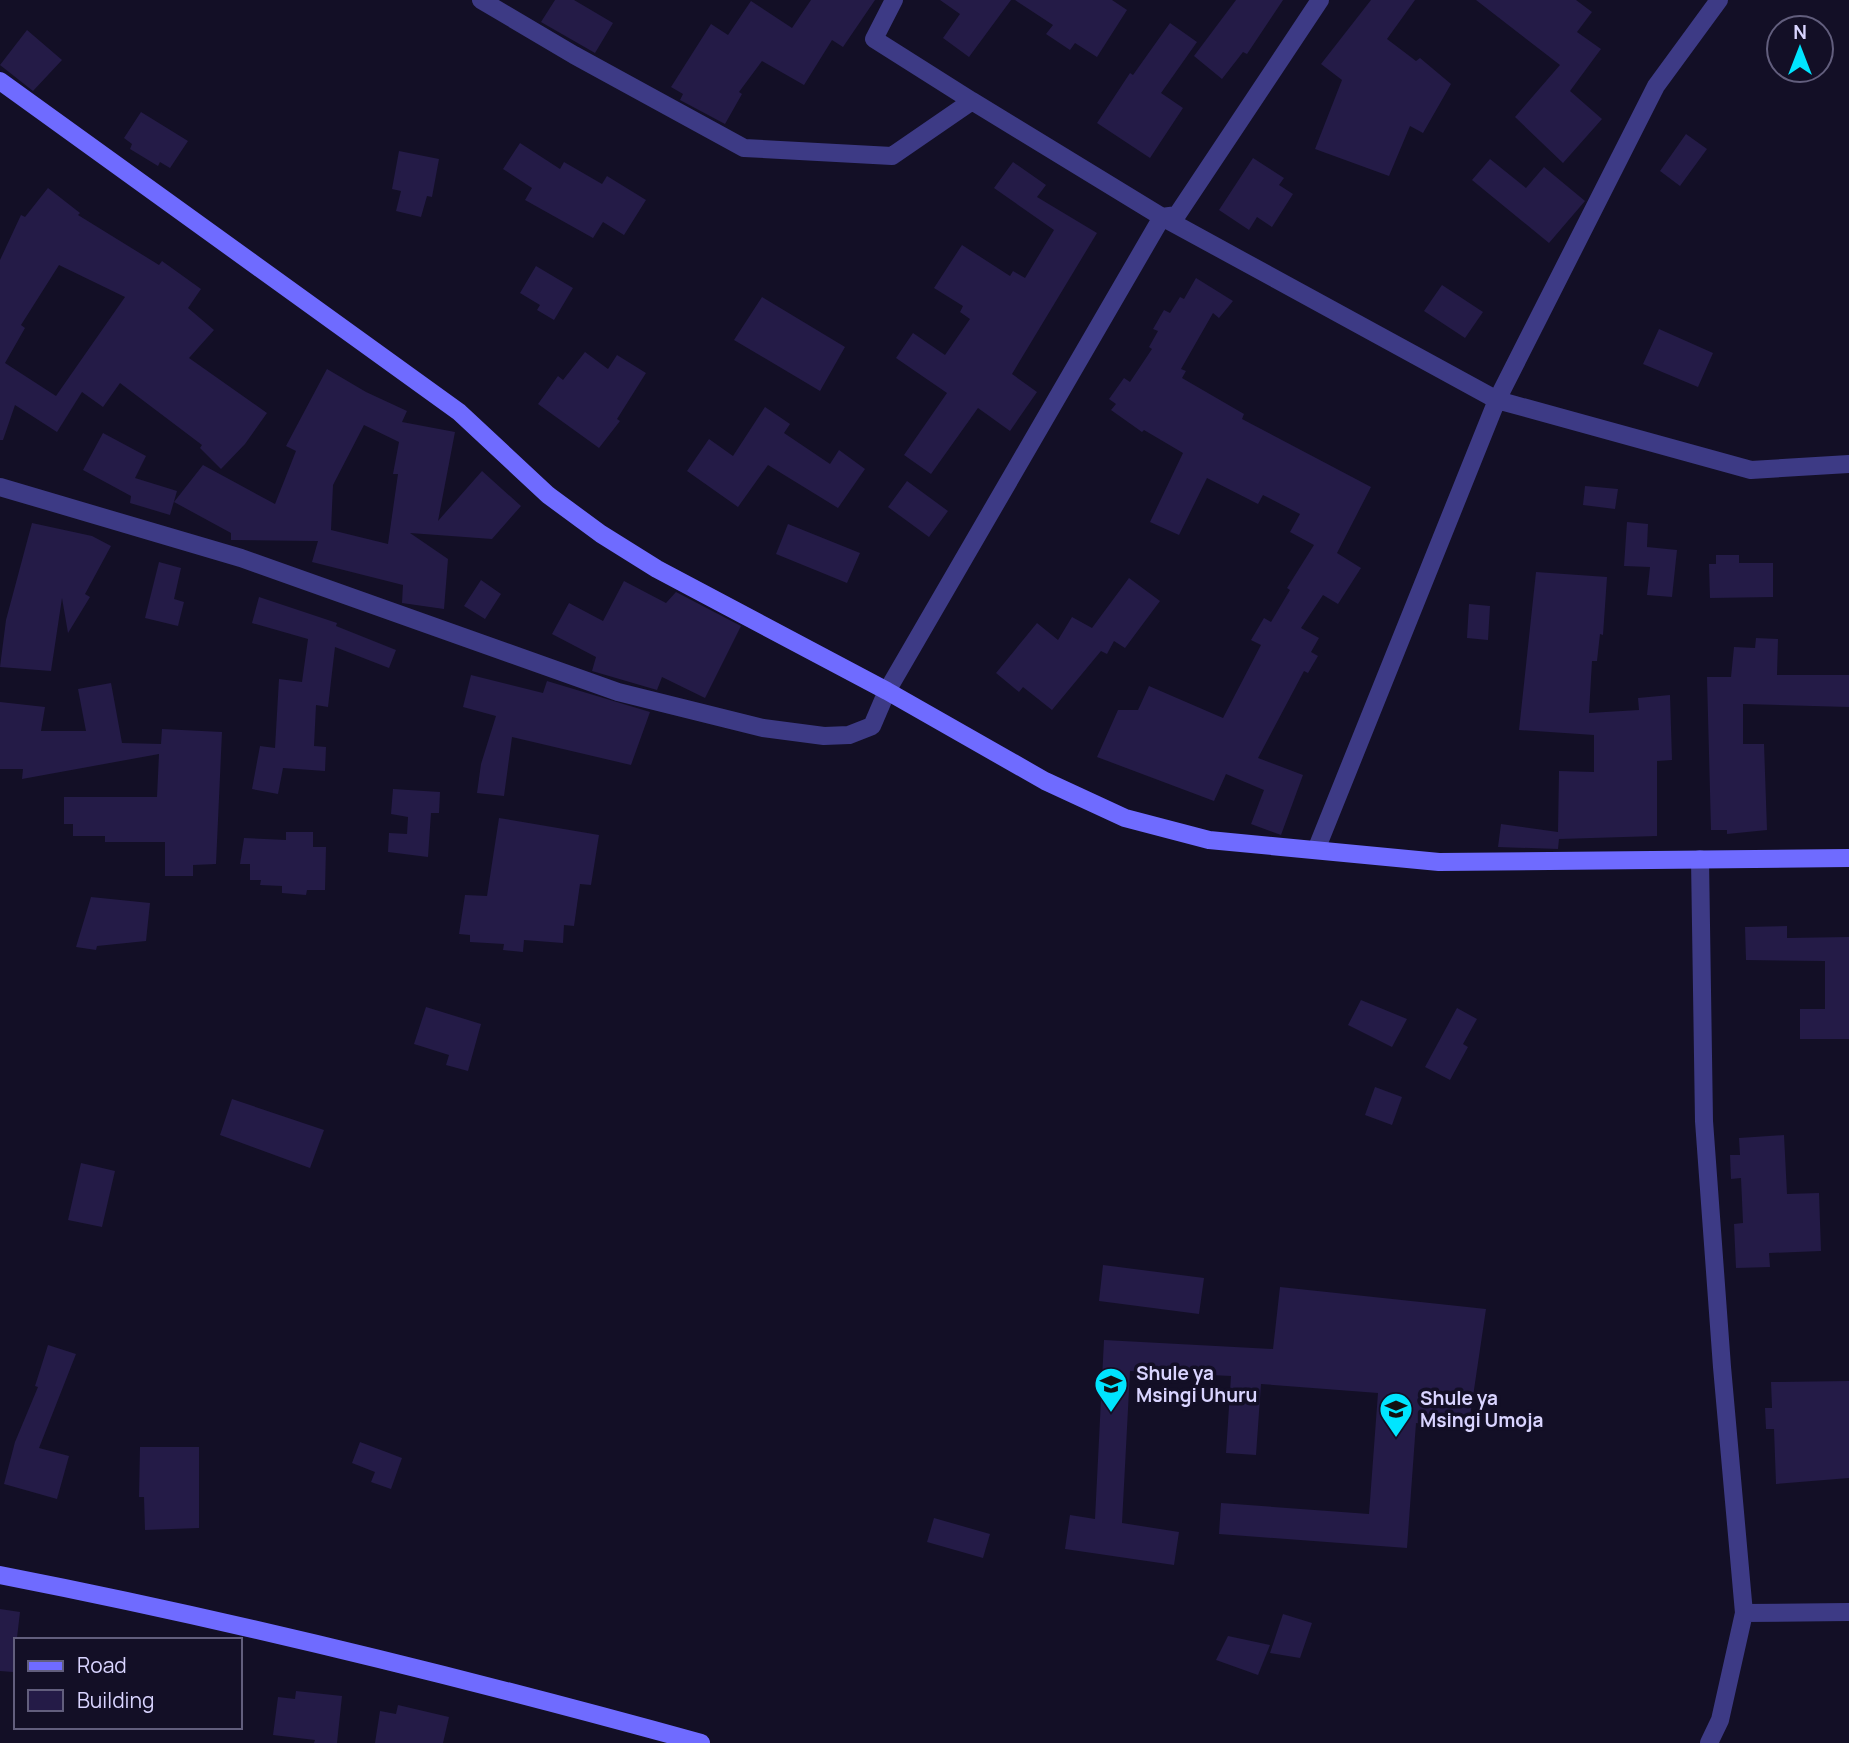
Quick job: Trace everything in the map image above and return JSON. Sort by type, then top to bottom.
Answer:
[{"type":"street","points":[[481,0],[574,55],[744,148],[892,156],[971,101]]},
{"type":"street","points":[[894,0],[874,39],[1162,217],[1497,400],[1751,470],[1849,464]]},
{"type":"street","points":[[1162,217],[1177,215],[1320,0]]},
{"type":"street","points":[[1316,850],[1497,400],[1656,86],[1719,0]]},
{"type":"street","points":[[0,80],[459,412],[548,495],[601,534],[657,569],[887,691],[1045,781],[1125,818],[1209,840],[1439,862],[1849,858]]},
{"type":"street","points":[[0,486],[241,558],[618,692],[763,728],[824,736],[849,735],[872,726],[887,691],[1162,217]]},
{"type":"street","points":[[1700,859],[1704,1121],[1744,1613],[1720,1720],[1709,1743]]},
{"type":"street","points":[[0,1575],[142,1603],[495,1686],[701,1743]]},
{"type":"street","points":[[1744,1613],[1849,1612]]},
{"type":"building","points":[[555,0],[574,0],[613,23],[595,53],[541,22]]},
{"type":"building","points":[[811,0],[875,0],[843,47],[832,40],[804,85],[762,61],[739,92],[742,94],[725,124],[680,100],[683,94],[671,87],[711,24],[728,35],[751,1],[792,28]]},
{"type":"building","points":[[940,0],[1011,0],[969,57],[943,38],[960,14]]},
{"type":"building","points":[[1015,0],[1112,0],[1127,10],[1097,57],[1075,43],[1070,50],[1046,34],[1053,25]]},
{"type":"building","points":[[1236,0],[1283,0],[1247,54],[1243,52],[1222,79],[1194,56]]},
{"type":"building","points":[[1371,0],[1415,0],[1387,39],[1416,61],[1420,58],[1451,84],[1423,133],[1410,126],[1389,176],[1315,149],[1342,80],[1321,64]]},
{"type":"building","points":[[1476,0],[1576,0],[1592,12],[1577,32],[1601,49],[1570,91],[1602,119],[1563,163],[1515,117],[1560,65]]},
{"type":"building","points":[[1170,23],[1197,42],[1161,93],[1183,108],[1150,158],[1097,123],[1130,73],[1133,75]]},
{"type":"building","points":[[27,30],[62,60],[33,91],[0,65]]},
{"type":"building","points":[[141,112],[188,141],[170,168],[160,162],[158,166],[130,149],[132,144],[124,138]]},
{"type":"building","points":[[1686,134],[1707,149],[1680,186],[1660,171]]},
{"type":"building","points":[[520,143],[560,169],[564,162],[602,184],[607,176],[646,200],[624,235],[603,222],[593,238],[525,200],[532,188],[503,169]]},
{"type":"building","points":[[399,151],[439,159],[432,197],[427,196],[421,217],[396,211],[401,191],[392,189]]},
{"type":"building","points":[[1253,158],[1284,178],[1279,185],[1293,194],[1272,227],[1257,217],[1249,230],[1219,210]]},
{"type":"building","points":[[1490,159],[1526,188],[1544,167],[1585,201],[1549,243],[1472,180]]},
{"type":"building","points":[[1013,162],[1046,185],[1037,197],[1097,233],[1012,374],[1037,392],[1010,431],[978,408],[931,474],[904,455],[947,393],[896,358],[913,333],[945,355],[970,319],[960,312],[963,306],[934,288],[962,245],[1010,276],[1013,271],[1025,278],[1054,230],[994,188]]},
{"type":"building","points":[[48,188],[80,213],[78,215],[159,265],[162,261],[201,289],[188,308],[214,330],[189,358],[267,413],[245,444],[221,469],[200,448],[202,445],[120,383],[103,407],[82,392],[57,432],[15,405],[3,440],[0,440],[0,260],[21,215],[25,217]],"holes":[[[59,265],[125,297],[56,396],[5,363],[25,328],[21,325]]]},
{"type":"building","points":[[536,266],[573,288],[554,320],[537,310],[540,305],[520,293]]},
{"type":"building","points":[[1196,278],[1233,301],[1219,318],[1213,313],[1181,369],[1186,371],[1182,378],[1244,414],[1242,419],[1371,487],[1337,553],[1361,568],[1338,604],[1323,595],[1301,628],[1319,638],[1311,652],[1318,656],[1308,673],[1304,671],[1258,758],[1303,775],[1281,835],[1251,824],[1264,790],[1226,774],[1214,801],[1097,757],[1118,710],[1138,710],[1149,686],[1223,718],[1261,645],[1251,640],[1264,618],[1271,622],[1290,590],[1287,588],[1314,545],[1290,532],[1300,514],[1263,495],[1258,504],[1207,478],[1179,535],[1150,522],[1183,453],[1144,430],[1142,432],[1111,410],[1116,404],[1109,399],[1124,378],[1130,382],[1152,349],[1149,347],[1158,331],[1153,329],[1164,310],[1170,313],[1180,297],[1184,299]]},
{"type":"building","points":[[1442,285],[1483,312],[1465,338],[1424,311]]},
{"type":"building","points":[[762,297],[845,347],[820,391],[734,340]]},
{"type":"building","points":[[1659,329],[1713,353],[1698,387],[1643,364]]},
{"type":"building","points":[[585,352],[608,369],[617,355],[646,373],[617,419],[620,421],[599,448],[538,404],[558,376],[563,380]]},
{"type":"building","points":[[327,369],[366,392],[407,411],[402,422],[455,432],[438,521],[482,471],[521,506],[492,539],[410,533],[448,559],[444,609],[402,603],[403,585],[312,562],[318,541],[231,540],[231,533],[174,502],[203,465],[275,504],[296,451],[286,446]],"holes":[[[364,425],[399,442],[393,474],[398,474],[388,544],[331,530],[333,485]]]},
{"type":"building","points":[[765,407],[790,424],[784,433],[830,464],[839,450],[865,469],[838,508],[768,465],[738,507],[687,471],[709,439],[733,456]]},
{"type":"building","points":[[103,433],[146,456],[135,478],[177,491],[170,515],[130,503],[131,496],[83,470]]},
{"type":"building","points":[[907,481],[948,511],[929,537],[888,507]]},
{"type":"building","points":[[1585,486],[1618,489],[1615,509],[1583,505]]},
{"type":"building","points":[[1627,522],[1648,524],[1647,547],[1677,550],[1672,597],[1647,595],[1650,567],[1624,566]]},
{"type":"building","points":[[32,523],[92,536],[111,546],[85,594],[90,597],[68,633],[62,598],[51,671],[0,667],[6,620]]},
{"type":"building","points":[[788,524],[860,553],[847,583],[776,554]]},
{"type":"building","points":[[1716,555],[1739,555],[1739,563],[1773,563],[1773,597],[1710,598],[1709,564],[1716,564]]},
{"type":"building","points":[[159,562],[181,568],[174,599],[184,602],[178,626],[145,618]]},
{"type":"building","points":[[1536,572],[1607,577],[1603,635],[1600,634],[1597,661],[1592,661],[1589,713],[1639,710],[1638,698],[1670,695],[1672,760],[1657,761],[1657,836],[1559,839],[1558,849],[1498,847],[1501,824],[1558,832],[1559,771],[1594,772],[1594,735],[1519,730]]},
{"type":"building","points":[[1129,578],[1160,601],[1125,648],[1114,641],[1107,654],[1101,651],[1052,710],[1023,687],[1019,692],[996,673],[1037,623],[1058,640],[1072,617],[1092,628]]},
{"type":"building","points":[[481,580],[501,594],[485,619],[464,606]]},
{"type":"building","points":[[624,581],[666,603],[676,592],[741,626],[705,698],[662,677],[657,690],[592,671],[596,657],[552,634],[569,603],[603,621]]},
{"type":"building","points":[[259,597],[337,623],[336,626],[396,650],[389,668],[335,647],[328,707],[316,705],[314,746],[326,747],[325,771],[283,768],[278,794],[252,789],[260,746],[275,748],[279,679],[302,682],[308,639],[252,623]]},
{"type":"building","points":[[1469,604],[1490,606],[1488,640],[1467,638]]},
{"type":"building","points":[[1756,638],[1778,639],[1777,675],[1849,675],[1849,707],[1743,704],[1743,744],[1764,744],[1767,830],[1727,834],[1727,830],[1711,830],[1707,677],[1731,677],[1734,647],[1755,648]]},
{"type":"building","points":[[471,675],[543,693],[547,681],[650,712],[631,765],[512,737],[504,796],[477,793],[481,764],[496,716],[463,707]]},
{"type":"building","points":[[111,683],[122,743],[161,744],[162,729],[222,732],[216,864],[193,865],[193,876],[165,876],[165,842],[105,842],[105,836],[73,836],[73,824],[64,824],[64,797],[157,797],[159,754],[22,779],[23,769],[0,769],[0,702],[45,707],[41,731],[86,731],[78,689]]},
{"type":"building","points":[[393,789],[440,792],[439,813],[431,813],[428,857],[388,852],[389,833],[407,834],[408,817],[391,814]]},
{"type":"building","points":[[499,818],[599,835],[591,885],[580,884],[574,926],[564,925],[563,943],[524,940],[523,952],[503,950],[504,944],[470,942],[470,935],[459,934],[465,895],[487,896]]},
{"type":"building","points":[[286,832],[313,832],[313,847],[326,847],[325,890],[307,890],[306,895],[282,893],[282,886],[260,885],[261,880],[250,880],[250,864],[240,864],[244,838],[286,840]]},
{"type":"building","points":[[91,897],[150,903],[146,941],[97,946],[96,950],[76,947]]},
{"type":"building","points":[[1787,926],[1787,938],[1849,937],[1849,1039],[1800,1039],[1800,1009],[1825,1009],[1825,961],[1746,960],[1745,927]]},
{"type":"building","points":[[1361,1000],[1407,1019],[1392,1047],[1348,1025]]},
{"type":"building","points":[[426,1007],[481,1024],[468,1071],[446,1065],[449,1055],[414,1044]]},
{"type":"building","points":[[1457,1008],[1477,1019],[1463,1044],[1468,1047],[1450,1080],[1425,1067]]},
{"type":"building","points":[[1375,1087],[1402,1097],[1392,1125],[1365,1115]]},
{"type":"building","points":[[232,1099],[324,1130],[310,1168],[220,1135]]},
{"type":"building","points":[[1784,1135],[1787,1194],[1819,1193],[1821,1251],[1769,1253],[1770,1267],[1736,1268],[1734,1224],[1743,1223],[1741,1178],[1731,1179],[1730,1155],[1740,1155],[1739,1138]]},
{"type":"building","points":[[81,1163],[115,1171],[102,1227],[68,1220]]},
{"type":"building","points":[[1103,1265],[1204,1278],[1199,1314],[1099,1301]]},
{"type":"building","points":[[1280,1287],[1486,1309],[1468,1430],[1416,1423],[1407,1548],[1219,1534],[1221,1503],[1369,1514],[1378,1393],[1261,1384],[1256,1455],[1226,1453],[1231,1376],[1130,1371],[1122,1523],[1179,1532],[1174,1565],[1065,1549],[1070,1515],[1095,1519],[1104,1340],[1273,1349]]},
{"type":"building","points":[[48,1345],[76,1354],[39,1448],[69,1456],[57,1499],[4,1484],[15,1442],[38,1387],[35,1386]]},
{"type":"building","points":[[1849,1381],[1849,1478],[1776,1484],[1774,1429],[1766,1429],[1765,1408],[1772,1408],[1771,1382]]},
{"type":"building","points":[[360,1442],[402,1458],[391,1489],[371,1482],[375,1472],[352,1463]]},
{"type":"building","points":[[140,1447],[199,1447],[199,1528],[145,1530],[144,1497],[139,1497]]},
{"type":"building","points":[[934,1518],[990,1534],[983,1558],[927,1542]]},
{"type":"building","points":[[0,1609],[20,1612],[17,1638],[14,1638],[13,1672],[0,1671]]},
{"type":"building","points":[[1283,1614],[1312,1623],[1300,1658],[1270,1653]]},
{"type":"building","points":[[1228,1636],[1270,1645],[1258,1675],[1216,1660]]},
{"type":"building","points":[[296,1691],[342,1696],[337,1743],[314,1743],[315,1740],[273,1735],[278,1697],[295,1699]]},
{"type":"building","points":[[398,1705],[449,1717],[443,1743],[375,1743],[380,1711],[396,1714]]},
{"type":"place","name":"Shule ya Msingi Uhuru","points":[[1111,1414]]},
{"type":"place","name":"Shule ya Msingi Umoja","points":[[1396,1439]]}]
